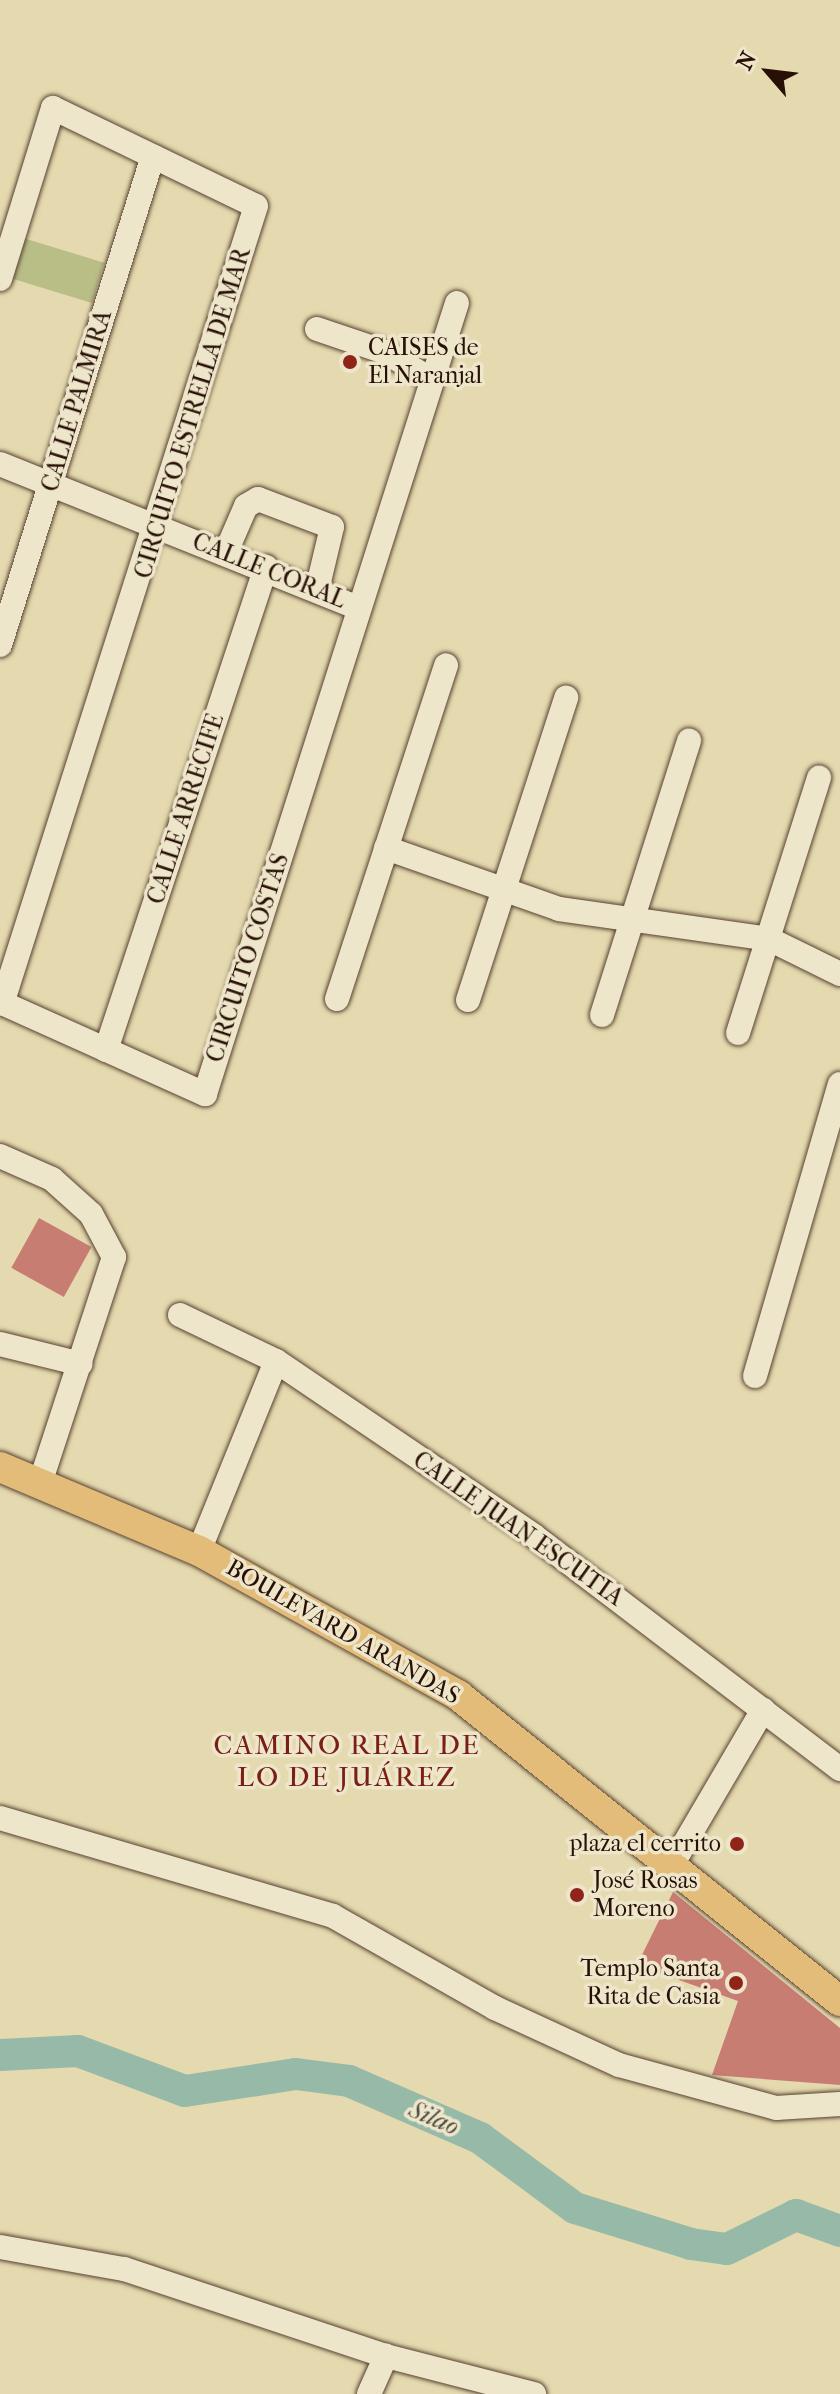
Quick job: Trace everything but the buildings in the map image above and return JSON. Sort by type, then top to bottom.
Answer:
[{"type":"main road","name":"BOULEVARD ARANDAS","points":[[0,1467],[41,1480],[199,1551],[459,1696],[669,1870],[840,2001]]},
{"type":"street","name":"CIRCUITO ESTRELLA DE MAR","points":[[0,279],[53,108],[256,206],[160,526],[1,1003]]},
{"type":"street","name":"CALLE PALMIRA","points":[[0,645],[153,156]]},
{"type":"street","points":[[358,608],[457,303]]},
{"type":"street","points":[[317,329],[385,352],[432,380]]},
{"type":"street","name":"CALLE CORAL","points":[[0,464],[266,567],[358,608]]},
{"type":"street","points":[[226,552],[246,506],[258,499],[332,527],[317,590]]},
{"type":"street","name":"CALLE ARRECIFE","points":[[106,1050],[266,567]]},
{"type":"street","name":"CIRCUITO COSTAS","points":[[1,1003],[205,1094],[358,608]]},
{"type":"street","points":[[337,999],[446,665]]},
{"type":"street","points":[[468,1000],[566,698]]},
{"type":"street","points":[[602,1015],[689,740]]},
{"type":"street","points":[[738,1033],[819,778]]},
{"type":"street","points":[[386,848],[503,893],[632,922],[769,939],[840,974]]},
{"type":"street","points":[[755,1376],[840,1084]]},
{"type":"street","points":[[0,1156],[52,1179],[91,1214],[114,1257],[41,1480]]},
{"type":"street","name":"CALLE JUAN ESCUTIA","points":[[180,1315],[276,1361],[534,1536],[840,1769]]},
{"type":"street","points":[[0,1344],[81,1364]]},
{"type":"street","points":[[199,1551],[276,1361]]},
{"type":"street","points":[[669,1870],[763,1710]]},
{"type":"street","points":[[0,1818],[333,1916],[495,2008],[619,2065],[776,2108],[840,2104]]},
{"type":"street","points":[[0,2247],[155,2277],[386,2356],[534,2394]]},
{"type":"street","points":[[369,2394],[386,2356]]},
{"type":"green space","points":[[20,237],[104,263],[92,303],[8,277]]},
{"type":"waterway","name":"Silao","points":[[0,2055],[78,2051],[185,2091],[296,2074],[349,2081],[480,2138],[575,2208],[691,2244],[727,2249],[796,2215],[840,2231]]},
{"type":"place","name":"CAISES de El Naranjal","points":[[350,362]]},
{"type":"place","name":"plaza el cerrito","points":[[737,1844]]},
{"type":"place","name":"José Rosas Moreno","points":[[577,1895]]},
{"type":"place","name":"Templo Santa Rita de Casia","points":[[736,1983]]},
{"type":"district","name":"CAMINO REAL DE LO DE JUÁREZ","points":[[347,1761]]}]
